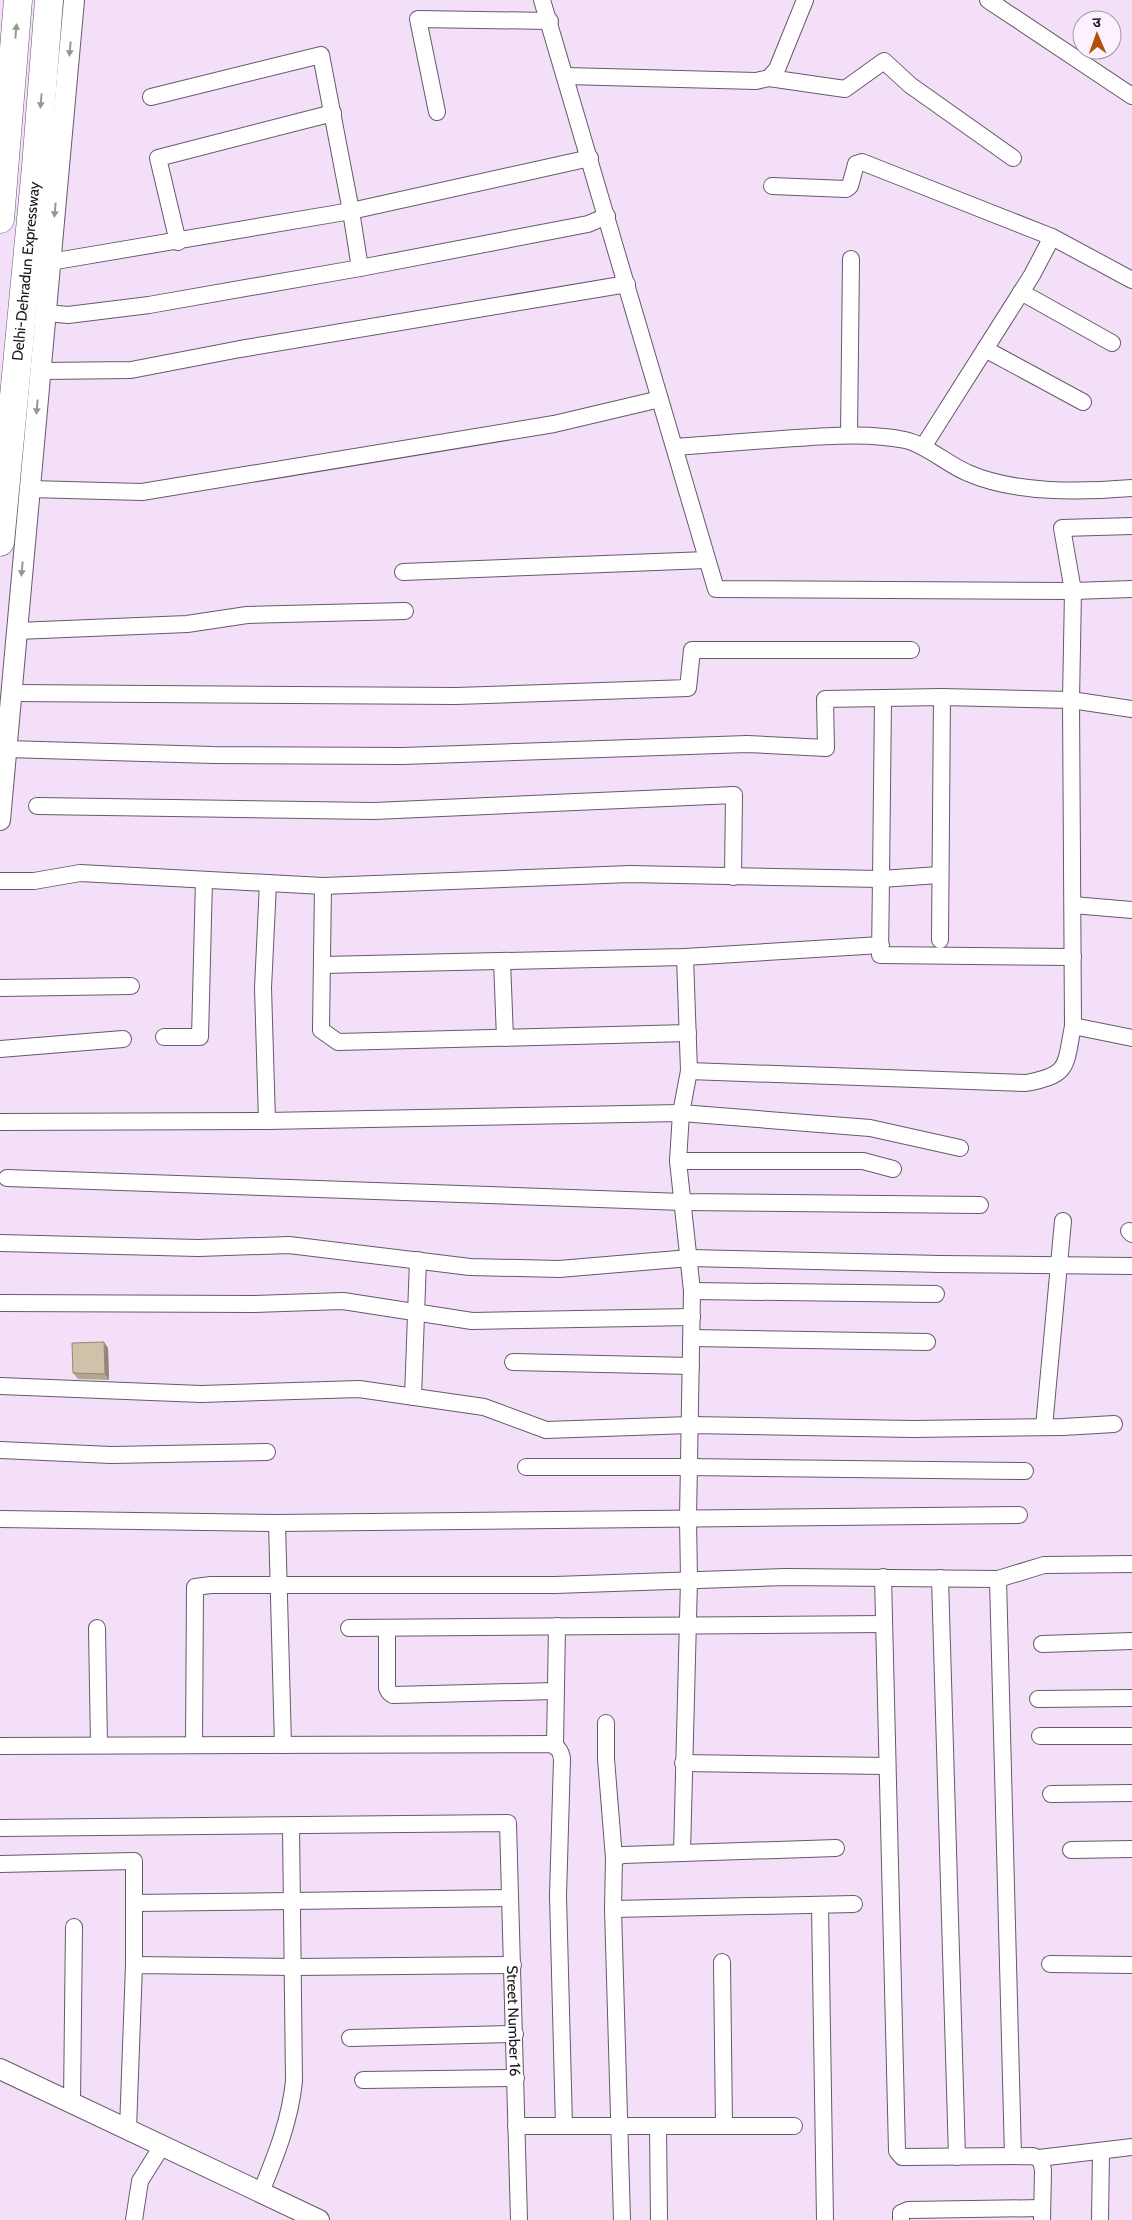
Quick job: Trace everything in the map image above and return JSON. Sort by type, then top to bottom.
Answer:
[{"type":"highway","name":"Delhi-Dehradun Expressway","points":[[0,219],[18,0]]},
{"type":"highway","name":"Delhi-Dehradun Expressway","points":[[0,542],[50,0]]},
{"type":"street","points":[[0,820],[74,0]]},
{"type":"street","points":[[769,78],[777,69],[805,0]]},
{"type":"street","points":[[988,0],[1132,96]]},
{"type":"street","points":[[437,112],[418,19],[547,7],[716,589],[1073,591],[1132,589]]},
{"type":"street","points":[[151,97],[321,55],[360,268]]},
{"type":"street","points":[[566,76],[756,81],[769,78],[845,90],[884,61],[910,85],[1013,158]]},
{"type":"street","points":[[178,242],[158,158],[333,113]]},
{"type":"street","points":[[50,262],[178,242],[350,211],[590,158]]},
{"type":"street","points":[[772,186],[846,189],[850,186],[856,164],[860,162],[1052,237],[1132,280]]},
{"type":"street","points":[[46,313],[68,315],[149,305],[360,268],[588,224],[607,216]]},
{"type":"street","points":[[923,447],[1021,292],[1052,237]]},
{"type":"street","points":[[849,434],[851,259]]},
{"type":"street","points":[[40,371],[131,370],[240,349],[627,284]]},
{"type":"street","points":[[1021,292],[1112,344]]},
{"type":"street","points":[[985,349],[1083,402]]},
{"type":"street","points":[[30,489],[142,492],[554,424],[660,399]]},
{"type":"street","points":[[675,448],[849,434],[900,439],[923,447],[941,460],[969,474],[1005,484],[1061,492],[1132,488]]},
{"type":"street","points":[[689,1071],[1026,1082],[1049,1079],[1061,1071],[1068,1054],[1073,1026],[1071,700],[1073,591],[1062,528],[1132,526]]},
{"type":"street","points":[[403,572],[707,560]]},
{"type":"street","points":[[17,631],[187,624],[247,615],[405,611]]},
{"type":"street","points":[[11,693],[456,696],[688,688],[692,650],[911,650]]},
{"type":"street","points":[[940,940],[939,875],[942,697]]},
{"type":"street","points":[[6,749],[213,755],[403,756],[747,744],[826,748],[825,700],[942,697],[1071,700],[1132,709]]},
{"type":"street","points":[[883,699],[880,955],[1073,957]]},
{"type":"street","points":[[37,806],[374,811],[734,795],[734,877]]},
{"type":"street","points":[[5,881],[34,881],[80,874],[323,886],[630,874],[881,879],[939,875]]},
{"type":"street","points":[[164,1037],[200,1037],[204,880]]},
{"type":"street","points":[[267,1121],[263,988],[268,883]]},
{"type":"street","points":[[323,886],[321,1030],[338,1042],[688,1033]]},
{"type":"street","points":[[1073,905],[1132,910]]},
{"type":"street","points":[[322,965],[685,957],[881,944]]},
{"type":"street","points":[[682,1853],[689,1580],[688,1467],[692,1338],[690,1258],[678,1161],[681,1114],[689,1071],[685,957]]},
{"type":"street","points":[[502,962],[505,1038]]},
{"type":"street","points":[[4,988],[131,986]]},
{"type":"street","points":[[1073,1026],[1132,1038]]},
{"type":"street","points":[[5,1049],[123,1039]]},
{"type":"street","points":[[6,1122],[267,1121],[681,1114],[870,1128],[960,1148]]},
{"type":"street","points":[[678,1161],[864,1161],[893,1169]]},
{"type":"street","points":[[7,1178],[683,1202],[980,1205]]},
{"type":"street","points":[[1044,1427],[1063,1221]]},
{"type":"street","points":[[0,1243],[198,1248],[289,1244],[470,1266],[560,1268],[690,1258],[1132,1266]]},
{"type":"street","points":[[413,1397],[418,1260]]},
{"type":"street","points":[[692,1291],[936,1294]]},
{"type":"street","points":[[0,1303],[254,1304],[343,1301],[472,1320],[692,1317]]},
{"type":"street","points":[[692,1338],[927,1342]]},
{"type":"street","points":[[513,1362],[691,1366]]},
{"type":"street","points":[[0,1386],[201,1394],[359,1390],[484,1406],[546,1430],[690,1425],[912,1429],[1114,1424]]},
{"type":"street","points":[[0,1450],[111,1455],[267,1452]]},
{"type":"street","points":[[526,1468],[688,1467],[1025,1471]]},
{"type":"street","points":[[0,1519],[277,1523],[1019,1515]]},
{"type":"street","points":[[277,1523],[283,1745]]},
{"type":"street","points":[[194,1746],[195,1587],[211,1585],[555,1585],[689,1580],[883,1577],[998,1579],[1044,1565],[1132,1564]]},
{"type":"street","points":[[883,1577],[897,2151],[902,2157],[1033,2156],[1038,2158],[1132,2147]]},
{"type":"street","points":[[940,1578],[957,2157]]},
{"type":"street","points":[[998,1579],[1013,2156]]},
{"type":"street","points":[[349,1628],[884,1624]]},
{"type":"street","points":[[555,1746],[557,1626]]},
{"type":"street","points":[[97,1628],[99,1745]]},
{"type":"street","points":[[387,1628],[388,1688],[389,1692],[394,1695],[555,1690]]},
{"type":"street","points":[[1042,1644],[1132,1641]]},
{"type":"street","points":[[1038,1699],[1132,1698]]},
{"type":"street","points":[[606,1723],[607,1768],[614,1858],[613,1909],[622,2220]]},
{"type":"street","points":[[1040,1736],[1132,1736]]},
{"type":"street","points":[[0,1746],[549,1744],[555,1746],[562,1753],[558,1906],[564,2126]]},
{"type":"street","points":[[683,1763],[887,1766]]},
{"type":"street","points":[[1050,1794],[1132,1794]]},
{"type":"street","name":"Street Number 16","points":[[291,1826],[508,1823],[520,2220]]},
{"type":"street","points":[[0,1828],[291,1826],[295,2057],[291,2107],[284,2133],[261,2192]]},
{"type":"street","points":[[614,1858],[623,1855],[836,1848]]},
{"type":"street","points":[[1071,1850],[1132,1848]]},
{"type":"street","points":[[0,1864],[134,1862],[134,1965],[128,2129]]},
{"type":"street","points":[[134,1903],[510,1898]]},
{"type":"street","points":[[613,1909],[854,1904]]},
{"type":"street","points":[[820,1905],[825,2220]]},
{"type":"street","points":[[72,2102],[74,1926]]},
{"type":"street","points":[[722,1962],[724,2126]]},
{"type":"street","points":[[1050,1964],[1132,1965]]},
{"type":"street","points":[[134,1965],[294,1967],[513,1965]]},
{"type":"street","points":[[350,2038],[515,2034]]},
{"type":"street","points":[[0,2069],[261,2192],[311,2218]]},
{"type":"street","points":[[363,2080],[516,2078]]},
{"type":"street","points":[[516,2126],[794,2126]]},
{"type":"street","points":[[658,2126],[659,2220]]},
{"type":"street","points":[[134,2220],[140,2181],[162,2146]]},
{"type":"street","points":[[1100,2220],[1101,2150]]},
{"type":"street","points":[[901,2220],[902,2213],[908,2210],[1042,2214],[1043,2171],[1042,2163],[1038,2158]]},
{"type":"building","points":[[104,1342],[105,1374],[73,1373],[72,1343]]}]
